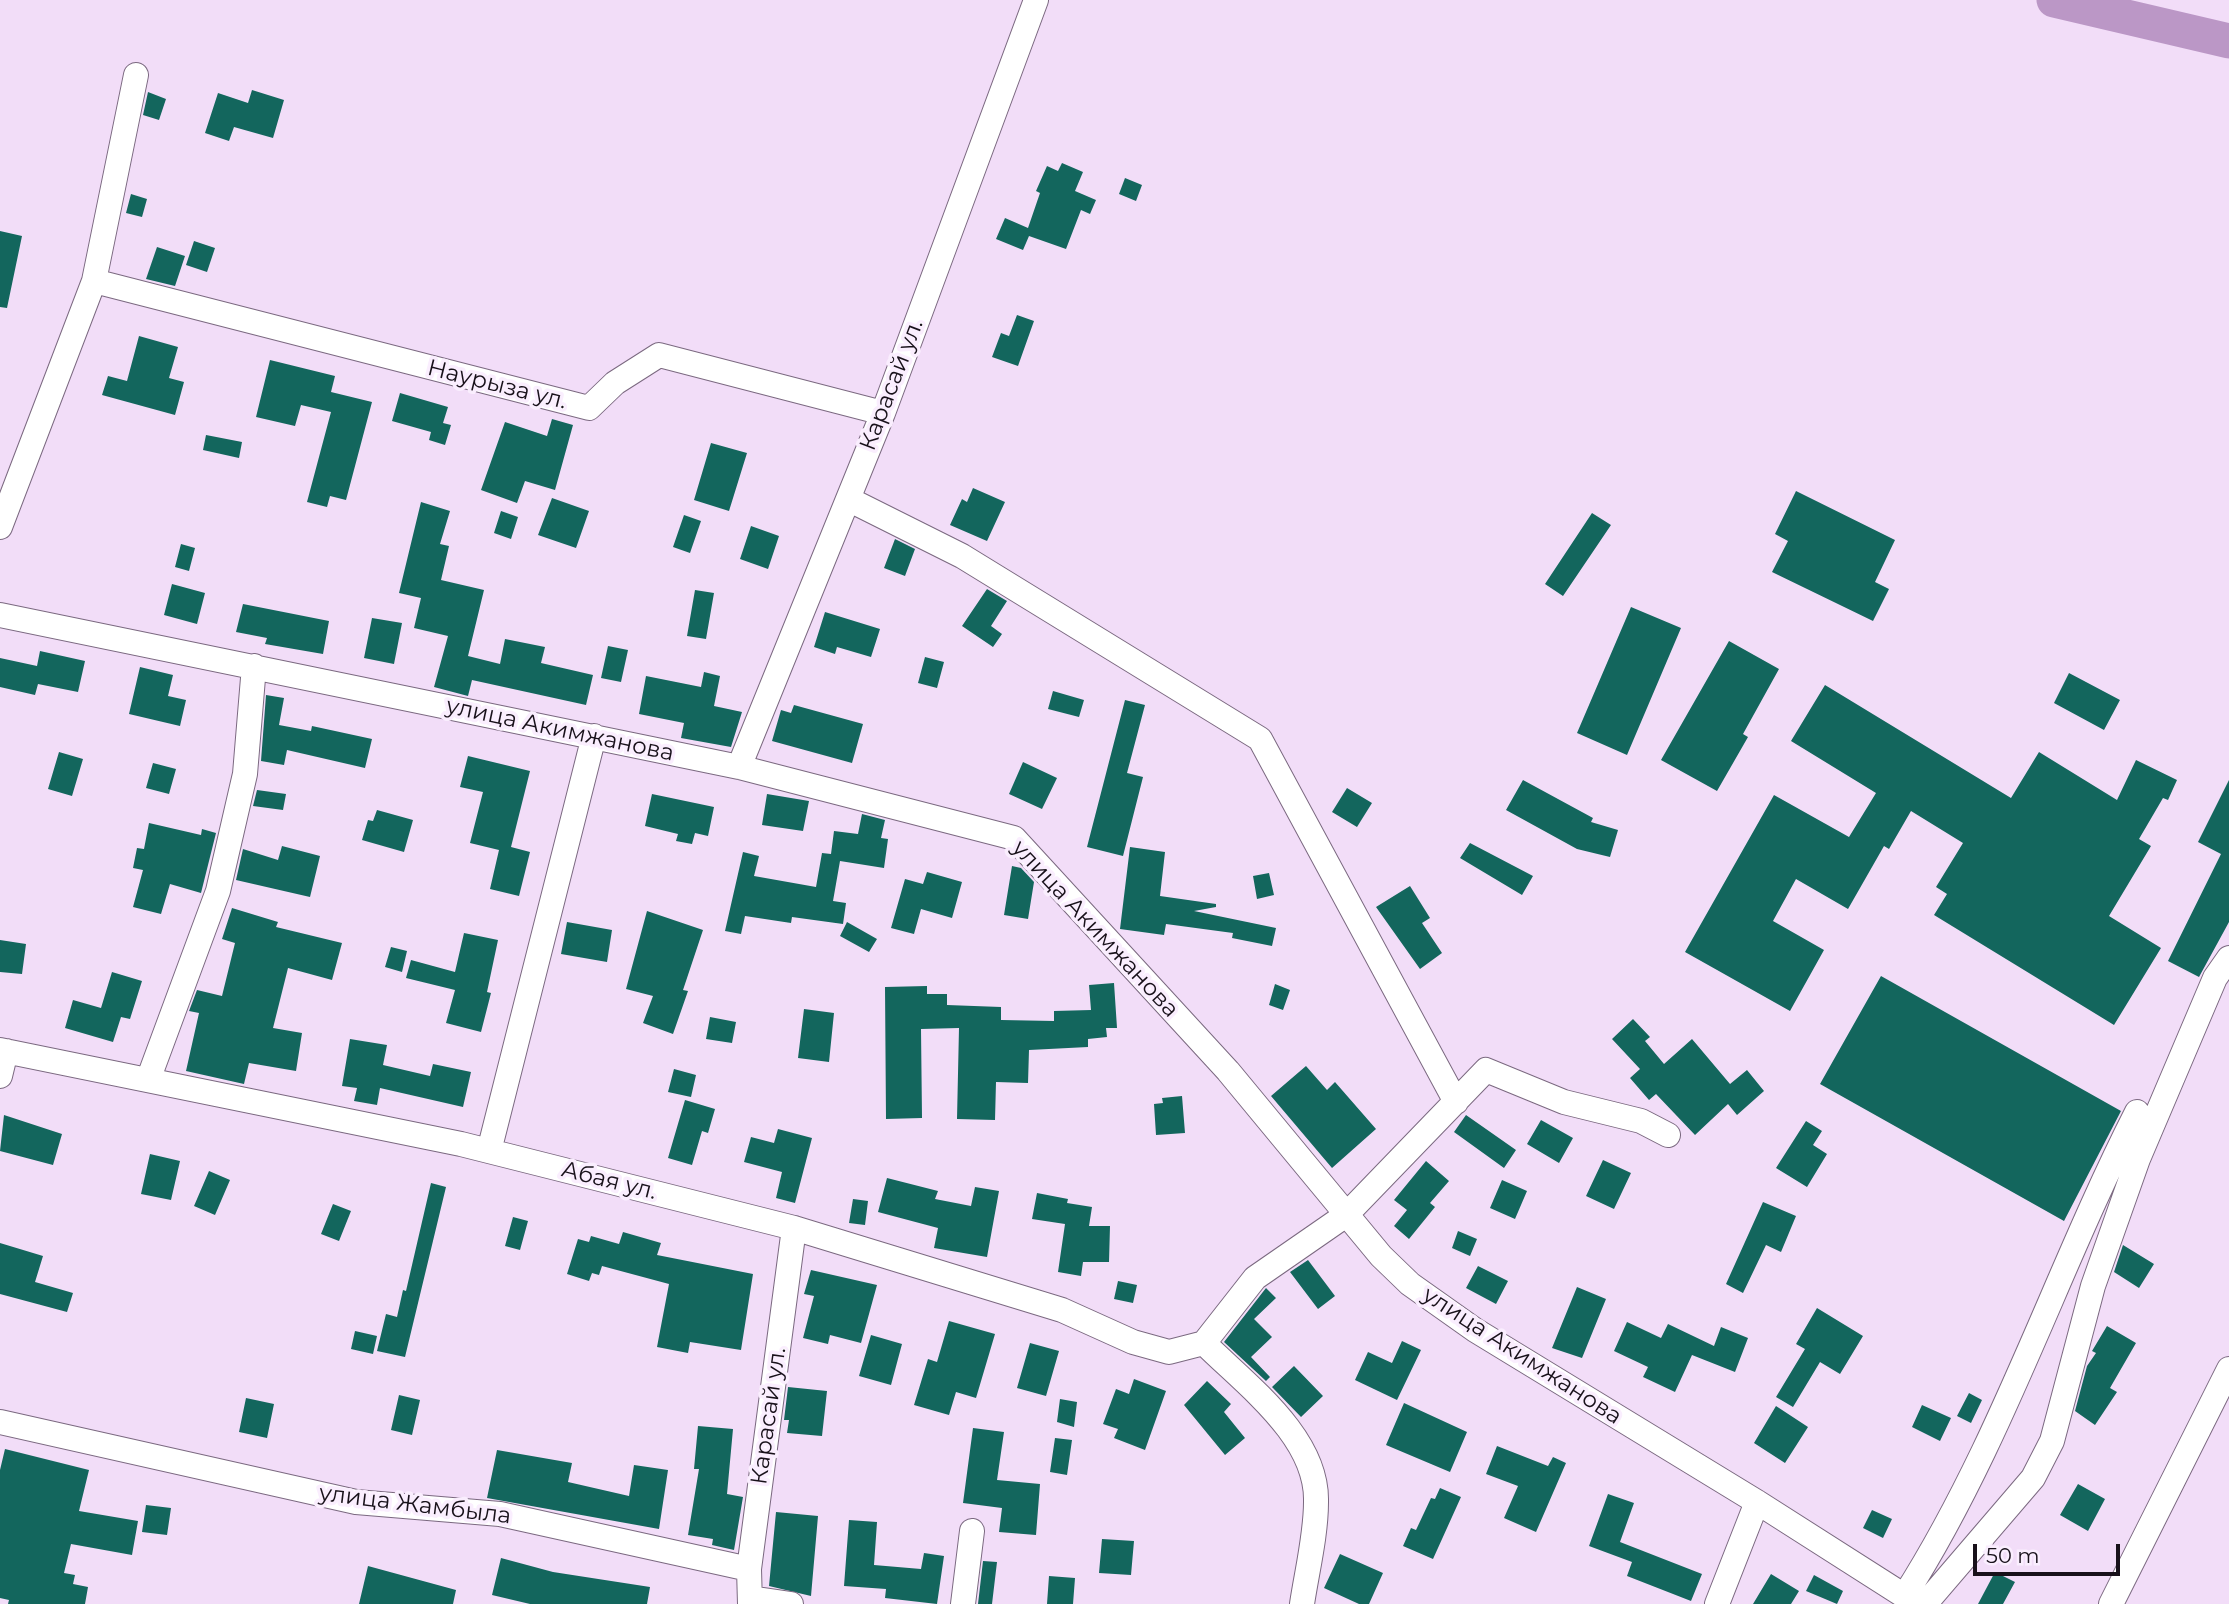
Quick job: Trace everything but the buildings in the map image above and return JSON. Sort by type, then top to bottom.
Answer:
[{"type":"street","name":"Карасай ул.","points":[[740,767],[883,413],[1036,0]]},
{"type":"street","points":[[0,527],[94,281],[136,75]]},
{"type":"street","name":"Наурыза ул.","points":[[94,281],[589,408],[615,383],[659,355],[883,413]]},
{"type":"street","points":[[848,499],[962,556],[1261,739],[1456,1102]]},
{"type":"street","name":"улица Акимжанова","points":[[0,615],[740,767],[1014,838],[1228,1071],[1346,1214],[1410,1284],[1475,1330],[1916,1601]]},
{"type":"street","points":[[148,1080],[218,891],[245,775],[254,666]]},
{"type":"street","points":[[489,1151],[594,736]]},
{"type":"street","points":[[1916,1601],[2033,1478],[2052,1441],[2078,1334],[2138,1159],[2215,978],[2229,958]]},
{"type":"street","points":[[0,1076],[3,1051]]},
{"type":"street","name":"Абая ул.","points":[[3,1051],[489,1151],[794,1228],[1062,1310],[1145,1346],[1169,1352],[1204,1343]]},
{"type":"street","points":[[1302,1604],[1317,1501],[1311,1467],[1295,1434],[1204,1343],[1255,1278],[1346,1214],[1486,1070],[1564,1102],[1641,1121],[1668,1135]]},
{"type":"street","points":[[1916,1601],[1930,1555],[1980,1459],[2100,1186],[2137,1112]]},
{"type":"street","name":"Карасай ул.","points":[[750,1601],[748,1569],[794,1228]]},
{"type":"street","points":[[2111,1604],[2229,1369]]},
{"type":"street","name":"улица Жамбыла","points":[[0,1422],[356,1503],[500,1514],[748,1569]]},
{"type":"street","points":[[1717,1604],[1757,1502]]},
{"type":"street","points":[[963,1604],[972,1531]]},
{"type":"street","points":[[750,1601],[791,1604]]},
{"type":"waterway","points":[[2054,0],[2229,41]]}]
